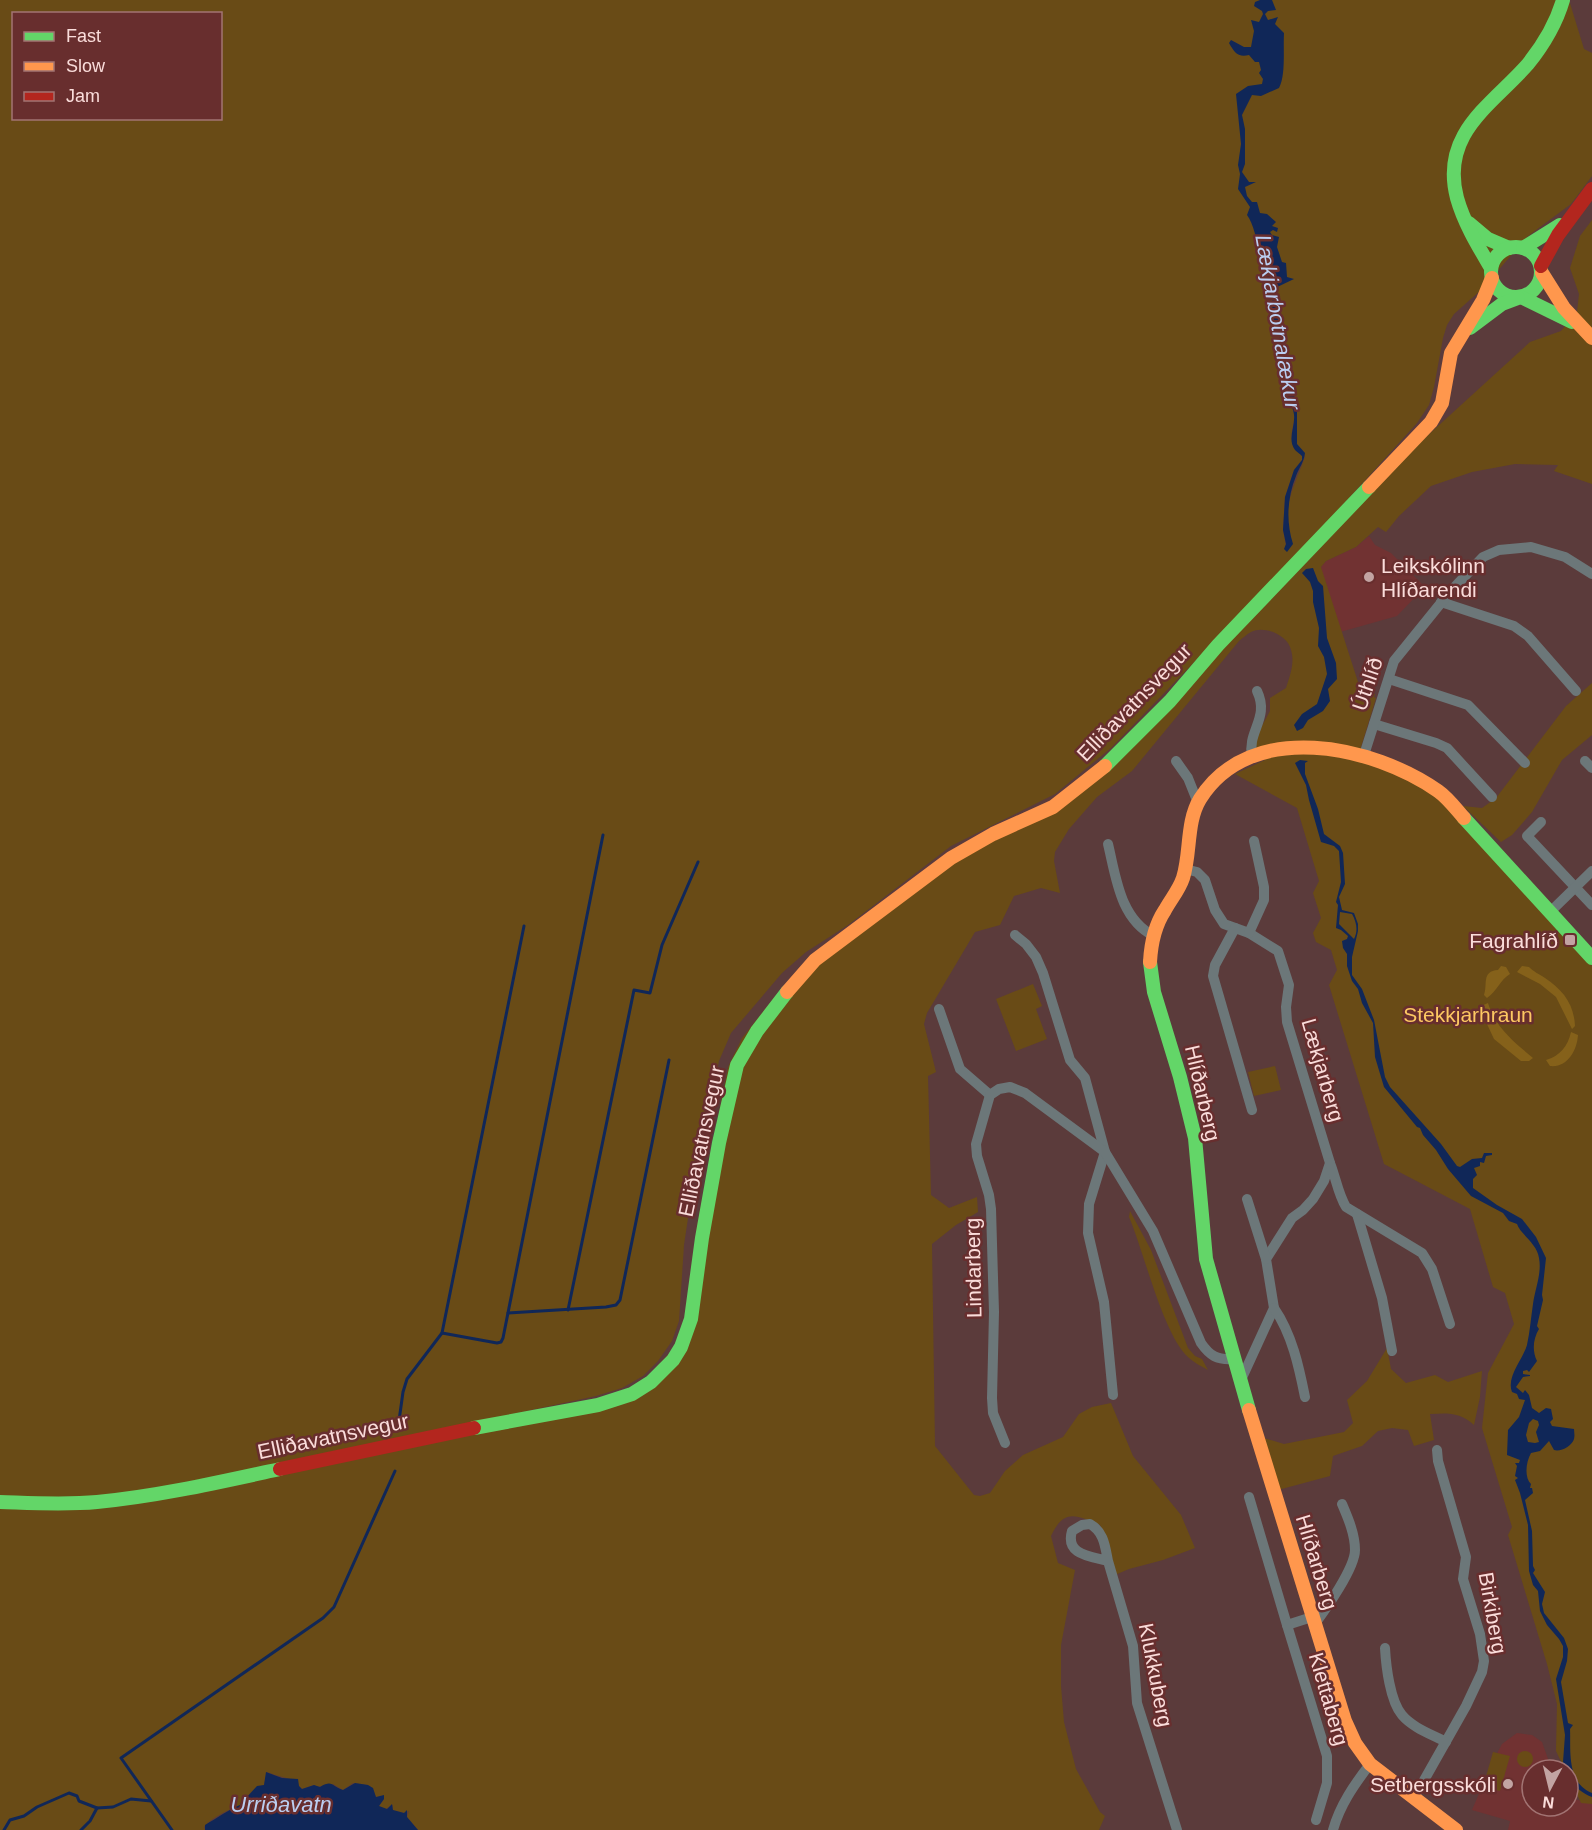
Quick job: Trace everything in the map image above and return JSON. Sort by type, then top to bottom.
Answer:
[{"type":"main road","points":[[1563,0],[1554,28],[1544,44],[1472,120],[1464,132],[1456,155],[1453,181],[1464,219],[1498,290],[1504,294],[1533,301],[1577,325],[1592,338]]},
{"type":"main road","points":[[1520,297],[1537,287],[1549,248],[1592,189]]},
{"type":"main road","points":[[1464,219],[1488,238],[1533,253],[1552,291],[1577,325]]},
{"type":"main road","points":[[1491,273],[1495,258],[1568,220]]},
{"type":"main road","name":"Elliðavatnsvegur","points":[[0,1502],[45,1504],[96,1502],[147,1496],[433,1436],[598,1405],[632,1394],[651,1382],[673,1360],[686,1338],[719,1143],[737,1065],[743,1051],[770,1012],[815,960],[951,858],[993,834],[1065,799],[1108,765],[1126,747],[1170,701],[1218,645],[1431,422],[1442,403],[1451,353],[1483,300],[1491,273]]},
{"type":"main road","name":"Elliðavatnsvegur","points":[[1463,333],[1502,304],[1520,297]]},
{"type":"main road","name":"Hlíðarberg","points":[[1456,1830],[1370,1764],[1355,1743],[1345,1721],[1266,1470],[1204,1252],[1195,1138],[1183,1086],[1154,994],[1149,963],[1158,922],[1180,886],[1192,824],[1198,803],[1205,793],[1226,770],[1252,756],[1309,746],[1364,755],[1411,773],[1441,793],[1592,958]]},
{"type":"street","name":"Úthlíð","points":[[1364,755],[1394,661],[1441,602],[1483,557],[1506,549],[1531,547],[1565,558],[1592,574]]},
{"type":"street","points":[[1441,602],[1514,626],[1528,636],[1576,691]]},
{"type":"street","points":[[1389,679],[1468,705],[1525,763]]},
{"type":"street","points":[[1252,756],[1252,737],[1262,713],[1262,701],[1257,691]]},
{"type":"street","points":[[1374,724],[1447,748],[1492,797]]},
{"type":"street","points":[[1176,761],[1188,778],[1198,803]]},
{"type":"street","points":[[1541,822],[1527,836],[1592,905]]},
{"type":"street","points":[[1249,933],[1264,900],[1264,887],[1254,842]]},
{"type":"street","points":[[1107,844],[1129,915],[1140,929],[1154,936]]},
{"type":"street","name":"Lækjarberg","points":[[1185,869],[1197,872],[1205,880],[1218,918],[1224,924],[1249,933],[1278,951],[1289,985],[1286,1007],[1287,1022],[1340,1197],[1346,1207],[1422,1253],[1432,1269],[1450,1324]]},
{"type":"street","points":[[1550,912],[1592,871]]},
{"type":"street","points":[[1235,928],[1215,964],[1213,976],[1252,1110]]},
{"type":"street","points":[[1015,936],[1026,944],[1036,957],[1070,1060],[1085,1078],[1105,1152],[1153,1231],[1201,1343],[1208,1353],[1221,1360],[1233,1359]]},
{"type":"street","points":[[939,1009],[960,1070],[990,1095],[999,1089],[1010,1087],[1026,1093],[1105,1152]]},
{"type":"street","name":"Lindarberg","points":[[990,1095],[976,1144],[991,1209],[994,1312],[993,1413],[1005,1443]]},
{"type":"street","points":[[1105,1152],[1089,1204],[1088,1233],[1104,1302],[1113,1395]]},
{"type":"street","points":[[1266,1259],[1292,1218],[1313,1199],[1324,1181],[1330,1163]]},
{"type":"street","points":[[1246,1199],[1266,1259],[1274,1308],[1288,1335],[1305,1397]]},
{"type":"street","name":"Lækjarberg","points":[[1357,1214],[1382,1298],[1392,1351]]},
{"type":"street","points":[[1241,1380],[1274,1308]]},
{"type":"street","name":"Birkiberg","points":[[1414,1798],[1477,1683],[1482,1672],[1484,1651],[1463,1579],[1466,1557],[1438,1461],[1437,1449]]},
{"type":"street","name":"Klettaberg","points":[[1249,1497],[1327,1756],[1327,1783],[1316,1820]]},
{"type":"street","points":[[1287,1625],[1313,1621],[1333,1597],[1354,1557],[1353,1538],[1342,1504]]},
{"type":"street","name":"Klukkuberg","points":[[1108,1561],[1133,1646],[1137,1703],[1177,1830]]},
{"type":"street","points":[[1385,1648],[1393,1696],[1402,1716],[1416,1727],[1446,1742]]},
{"type":"street","points":[[1334,1830],[1337,1816],[1350,1790],[1370,1764]]},
{"type":"shaded area","name":"Leikskólinn Hlíðarendi","points":[[1369,536],[1375,545],[1391,553],[1425,587],[1397,616],[1333,634],[1320,568],[1326,561],[1356,547]]},
{"type":"shaded area","points":[[1501,966],[1506,967],[1510,974],[1487,998],[1484,995],[1487,976]]},
{"type":"shaded area","points":[[1522,966],[1529,967],[1551,983],[1566,998],[1574,1018],[1575,1026],[1572,1029],[1556,997],[1540,984],[1517,972]]},
{"type":"shaded area","points":[[1488,1003],[1500,1027],[1533,1058],[1529,1061],[1521,1061],[1494,1039],[1479,1007]]},
{"type":"shaded area","points":[[1571,1032],[1578,1035],[1576,1047],[1570,1057],[1561,1064],[1550,1066],[1546,1060],[1563,1050]]},
{"type":"shaded area","name":"Setbergsskóli","points":[[1517,1733],[1532,1735],[1542,1742],[1548,1758],[1520,1758],[1520,1818],[1580,1818],[1580,1800],[1592,1803],[1592,1830],[1508,1830],[1510,1821],[1472,1810],[1502,1744]]},
{"type":"green space","points":[[0,0],[1569,0],[1584,49],[1592,53],[1592,176],[1571,204],[1528,236],[1481,290],[1454,314],[1443,338],[1429,405],[1417,423],[1290,563],[1111,748],[1055,794],[951,846],[848,925],[806,952],[782,973],[731,1033],[719,1061],[694,1178],[684,1245],[679,1321],[672,1341],[658,1361],[643,1376],[622,1388],[596,1396],[241,1473],[106,1496],[0,1498]],"holes":[[[1285,283],[1275,288],[1286,350],[1283,369],[1287,374],[1287,382],[1294,395],[1297,408],[1297,444],[1305,457],[1290,498],[1287,520],[1292,542],[1286,546],[1283,530],[1285,497],[1294,470],[1302,460],[1302,456],[1293,445],[1294,412],[1287,401],[1285,380],[1275,359],[1279,358],[1281,346],[1273,314],[1273,289],[1269,288]]]},
{"type":"green space","name":"Stekkjarhraun","points":[[1592,220],[1592,484],[1554,471],[1558,465],[1515,464],[1472,472],[1431,486],[1399,516],[1386,532],[1378,527],[1356,547],[1326,561],[1321,567],[1359,685],[1365,691],[1375,694],[1376,698],[1361,747],[1439,797],[1592,966],[1592,1804],[1581,1803],[1580,1801],[1580,1758],[1559,1758],[1556,1751],[1557,1704],[1508,1535],[1512,1527],[1482,1428],[1488,1373],[1514,1324],[1505,1293],[1493,1287],[1470,1209],[1384,1164],[1329,985],[1337,970],[1331,950],[1316,942],[1313,933],[1321,918],[1313,893],[1319,881],[1297,808],[1235,774],[1265,760],[1261,748],[1256,748],[1256,737],[1270,711],[1270,698],[1286,688],[1292,669],[1292,655],[1285,640],[1275,633],[1256,630],[1239,641],[1132,771],[1097,797],[1069,829],[1055,852],[1054,861],[1060,893],[1041,888],[1014,896],[1000,925],[975,932],[927,1013],[924,1024],[936,1072],[928,1076],[931,1195],[949,1208],[977,1197],[978,1212],[956,1225],[932,1244],[935,1446],[974,1495],[980,1496],[990,1493],[1005,1471],[1023,1455],[1063,1437],[1079,1414],[1092,1407],[1111,1403],[1133,1456],[1181,1515],[1195,1548],[1115,1575],[1109,1546],[1100,1525],[1071,1516],[1061,1521],[1051,1536],[1058,1563],[1075,1570],[1061,1645],[1064,1722],[1076,1769],[1100,1812],[1105,1816],[1099,1830],[418,1830],[407,1817],[409,1811],[404,1813],[392,1810],[393,1805],[384,1810],[379,1806],[384,1799],[376,1797],[368,1785],[353,1783],[343,1790],[333,1784],[317,1787],[314,1785],[302,1789],[290,1779],[267,1772],[264,1785],[240,1805],[211,1820],[204,1827],[205,1830],[0,1830],[0,1507],[59,1508],[628,1397],[684,1338],[697,1226],[728,1067],[742,1038],[773,999],[938,868],[1058,805],[1403,458],[1530,342],[1561,331],[1577,312],[1579,294],[1570,268],[1580,236]]},
{"type":"green space","points":[[1592,683],[1592,735],[1562,760],[1532,812],[1512,835],[1501,842],[1463,806],[1482,808],[1496,798],[1566,706]]},
{"type":"green space","points":[[1033,984],[1042,1006],[1036,1009],[1047,1039],[1016,1051],[996,999]]},
{"type":"green space","points":[[1275,1066],[1281,1090],[1254,1096],[1248,1072]]},
{"type":"green space","points":[[1130,1211],[1151,1250],[1188,1348],[1195,1356],[1202,1359],[1208,1370],[1188,1357],[1170,1330],[1129,1217]]},
{"type":"green space","points":[[1387,1348],[1391,1369],[1406,1383],[1435,1375],[1448,1382],[1482,1371],[1480,1397],[1474,1425],[1459,1416],[1430,1414],[1434,1440],[1414,1446],[1408,1430],[1392,1428],[1378,1431],[1362,1446],[1333,1456],[1330,1476],[1278,1490],[1264,1438],[1284,1444],[1344,1432],[1353,1423],[1347,1400],[1367,1381]]},
{"type":"green space","points":[[1525,1751],[1531,1753],[1533,1758],[1520,1758],[1519,1765],[1517,1759],[1519,1753]]},
{"type":"green space","points":[[1493,1752],[1510,1756],[1500,1791],[1483,1787]]},
{"type":"water","name":"Lækjarbotnalækur","points":[[1272,0],[1276,10],[1265,14],[1268,20],[1278,17],[1275,24],[1284,33],[1283,69],[1279,88],[1261,96],[1252,95],[1242,115],[1245,129],[1245,164],[1242,172],[1249,182],[1256,182],[1245,187],[1247,196],[1252,202],[1257,202],[1260,213],[1267,214],[1276,222],[1272,226],[1278,228],[1277,232],[1273,230],[1270,232],[1279,237],[1277,247],[1282,262],[1286,263],[1287,277],[1294,279],[1275,288],[1286,350],[1283,369],[1287,374],[1287,382],[1294,395],[1297,408],[1297,444],[1305,453],[1289,501],[1288,519],[1293,544],[1287,552],[1284,549],[1286,544],[1283,530],[1285,497],[1294,470],[1302,460],[1302,456],[1292,444],[1294,413],[1287,401],[1285,380],[1275,359],[1279,358],[1281,346],[1273,314],[1273,289],[1264,287],[1256,239],[1247,215],[1250,207],[1238,189],[1241,144],[1236,94],[1248,86],[1262,84],[1263,79],[1259,73],[1261,70],[1259,62],[1255,62],[1249,55],[1237,54],[1229,43],[1231,40],[1244,47],[1251,47],[1254,31],[1251,20],[1259,22],[1263,14],[1254,6],[1255,2]]},
{"type":"water","points":[[1313,568],[1318,581],[1323,586],[1327,638],[1336,663],[1337,679],[1328,689],[1330,701],[1323,711],[1308,720],[1303,728],[1297,731],[1294,725],[1302,714],[1317,704],[1327,674],[1324,657],[1318,646],[1319,628],[1313,591],[1310,582],[1302,573],[1306,569]]},
{"type":"water","points":[[1300,760],[1308,761],[1305,763],[1305,774],[1318,809],[1324,834],[1340,846],[1343,853],[1345,884],[1339,897],[1342,910],[1354,913],[1358,924],[1352,957],[1352,975],[1362,989],[1374,1020],[1385,1077],[1390,1087],[1441,1144],[1457,1166],[1460,1167],[1472,1159],[1482,1158],[1484,1153],[1492,1153],[1486,1156],[1484,1163],[1480,1162],[1480,1166],[1474,1168],[1477,1175],[1473,1179],[1473,1188],[1522,1219],[1536,1237],[1546,1258],[1543,1300],[1537,1326],[1539,1329],[1534,1345],[1537,1361],[1529,1372],[1523,1371],[1523,1374],[1530,1376],[1523,1377],[1516,1387],[1523,1393],[1525,1390],[1529,1395],[1532,1408],[1539,1413],[1546,1408],[1551,1409],[1552,1426],[1574,1429],[1574,1439],[1569,1446],[1554,1450],[1549,1441],[1540,1451],[1531,1453],[1527,1473],[1533,1493],[1525,1500],[1532,1531],[1535,1570],[1533,1573],[1545,1592],[1542,1604],[1544,1613],[1564,1638],[1568,1649],[1561,1682],[1568,1723],[1573,1725],[1570,1729],[1571,1758],[1563,1758],[1565,1735],[1556,1679],[1563,1657],[1563,1646],[1547,1625],[1540,1611],[1538,1591],[1533,1585],[1529,1571],[1528,1525],[1515,1480],[1518,1478],[1515,1476],[1517,1466],[1515,1463],[1519,1463],[1520,1460],[1507,1455],[1508,1430],[1519,1417],[1525,1400],[1519,1399],[1517,1394],[1512,1392],[1511,1380],[1527,1345],[1539,1275],[1538,1253],[1517,1224],[1509,1221],[1503,1213],[1471,1196],[1448,1169],[1420,1128],[1384,1087],[1375,1057],[1373,1023],[1347,966],[1347,954],[1342,941],[1348,936],[1336,928],[1338,905],[1336,902],[1341,882],[1339,851],[1334,846],[1321,842],[1306,785],[1295,763]],"holes":[[[1340,912],[1352,914],[1356,927],[1354,939],[1339,924]],[[1533,1419],[1538,1421],[1536,1432],[1539,1442],[1528,1442],[1526,1435],[1529,1423]]]},
{"type":"water","name":"Urriðavatn","points":[[266,1772],[282,1778],[298,1779],[302,1789],[314,1785],[320,1787],[332,1784],[343,1790],[355,1783],[368,1785],[373,1788],[376,1797],[384,1795],[379,1806],[387,1809],[392,1804],[393,1810],[404,1813],[407,1810],[407,1817],[418,1830],[205,1830],[205,1825],[240,1805],[243,1798],[247,1797],[257,1786],[264,1785]]},
{"type":"water","points":[[1580,1784],[1592,1793],[1592,1797],[1580,1790]]},
{"type":"waterway","points":[[442,1333],[497,1343],[503,1338],[603,835]]},
{"type":"waterway","points":[[568,1310],[634,990],[650,993],[662,945],[698,862]]},
{"type":"waterway","points":[[398,1428],[407,1379],[442,1333],[524,926]]},
{"type":"waterway","points":[[508,1313],[606,1307],[616,1305],[620,1300],[669,1060]]},
{"type":"waterway","points":[[172,1830],[121,1758],[323,1618],[334,1607],[395,1471]]},
{"type":"waterway","points":[[4,1830],[10,1820],[24,1816],[37,1807],[69,1793],[77,1796],[79,1801],[97,1808],[113,1807],[131,1799],[151,1801]]},
{"type":"waterway","points":[[81,1830],[90,1821],[97,1808]]},
{"type":"traffic: fast","points":[[1491,268],[1467,225],[1457,198],[1454,175],[1456,155],[1473,122],[1528,64],[1539,49],[1553,26],[1563,0]]},
{"type":"traffic: fast","points":[[1469,223],[1488,239],[1509,248]]},
{"type":"traffic: fast","points":[[1523,248],[1560,225]]},
{"type":"traffic: fast","points":[[1511,247],[1521,247],[1534,254],[1541,267],[1541,272],[1541,277],[1534,290],[1521,297],[1511,297],[1502,293],[1495,286],[1491,277],[1491,267],[1495,258],[1502,251],[1511,247]]},
{"type":"traffic: fast","points":[[1521,297],[1572,322]]},
{"type":"traffic: fast","points":[[1470,328],[1502,304],[1518,298]]},
{"type":"traffic: fast","points":[[1105,766],[1170,701],[1218,645],[1369,487]]},
{"type":"traffic: fast","points":[[1464,818],[1592,958]]},
{"type":"traffic: fast","points":[[1150,962],[1154,992],[1180,1077],[1195,1138],[1206,1259],[1249,1410]]},
{"type":"traffic: fast","points":[[474,1428],[598,1405],[632,1394],[651,1382],[673,1360],[681,1347],[691,1319],[702,1238],[719,1143],[737,1065],[757,1031],[787,992]]},
{"type":"traffic: fast","points":[[0,1502],[48,1504],[97,1502],[189,1488],[280,1469]]},
{"type":"traffic: slow","points":[[1542,273],[1564,308],[1592,338]]},
{"type":"traffic: slow","points":[[1369,487],[1431,422],[1442,403],[1451,353],[1483,300],[1492,278]]},
{"type":"traffic: slow","points":[[1150,962],[1156,928],[1183,878],[1193,818],[1200,799],[1222,774],[1250,757],[1281,749],[1314,748],[1348,752],[1381,762],[1411,775],[1442,794],[1464,818]]},
{"type":"traffic: slow","points":[[787,992],[815,960],[951,858],[993,834],[1053,807],[1105,766]]},
{"type":"traffic: slow","points":[[1249,1410],[1345,1721],[1355,1743],[1370,1764],[1456,1830]]},
{"type":"traffic: jam","points":[[1541,266],[1558,235],[1592,189]]},
{"type":"traffic: jam","points":[[280,1469],[474,1428]]},
{"type":"place","name":"Leikskólinn Hlíðarendi","points":[[1369,577]]},
{"type":"place","name":"Fagrahlíð","points":[[1570,940]]},
{"type":"place","name":"Setbergsskóli","points":[[1508,1784]]}]
